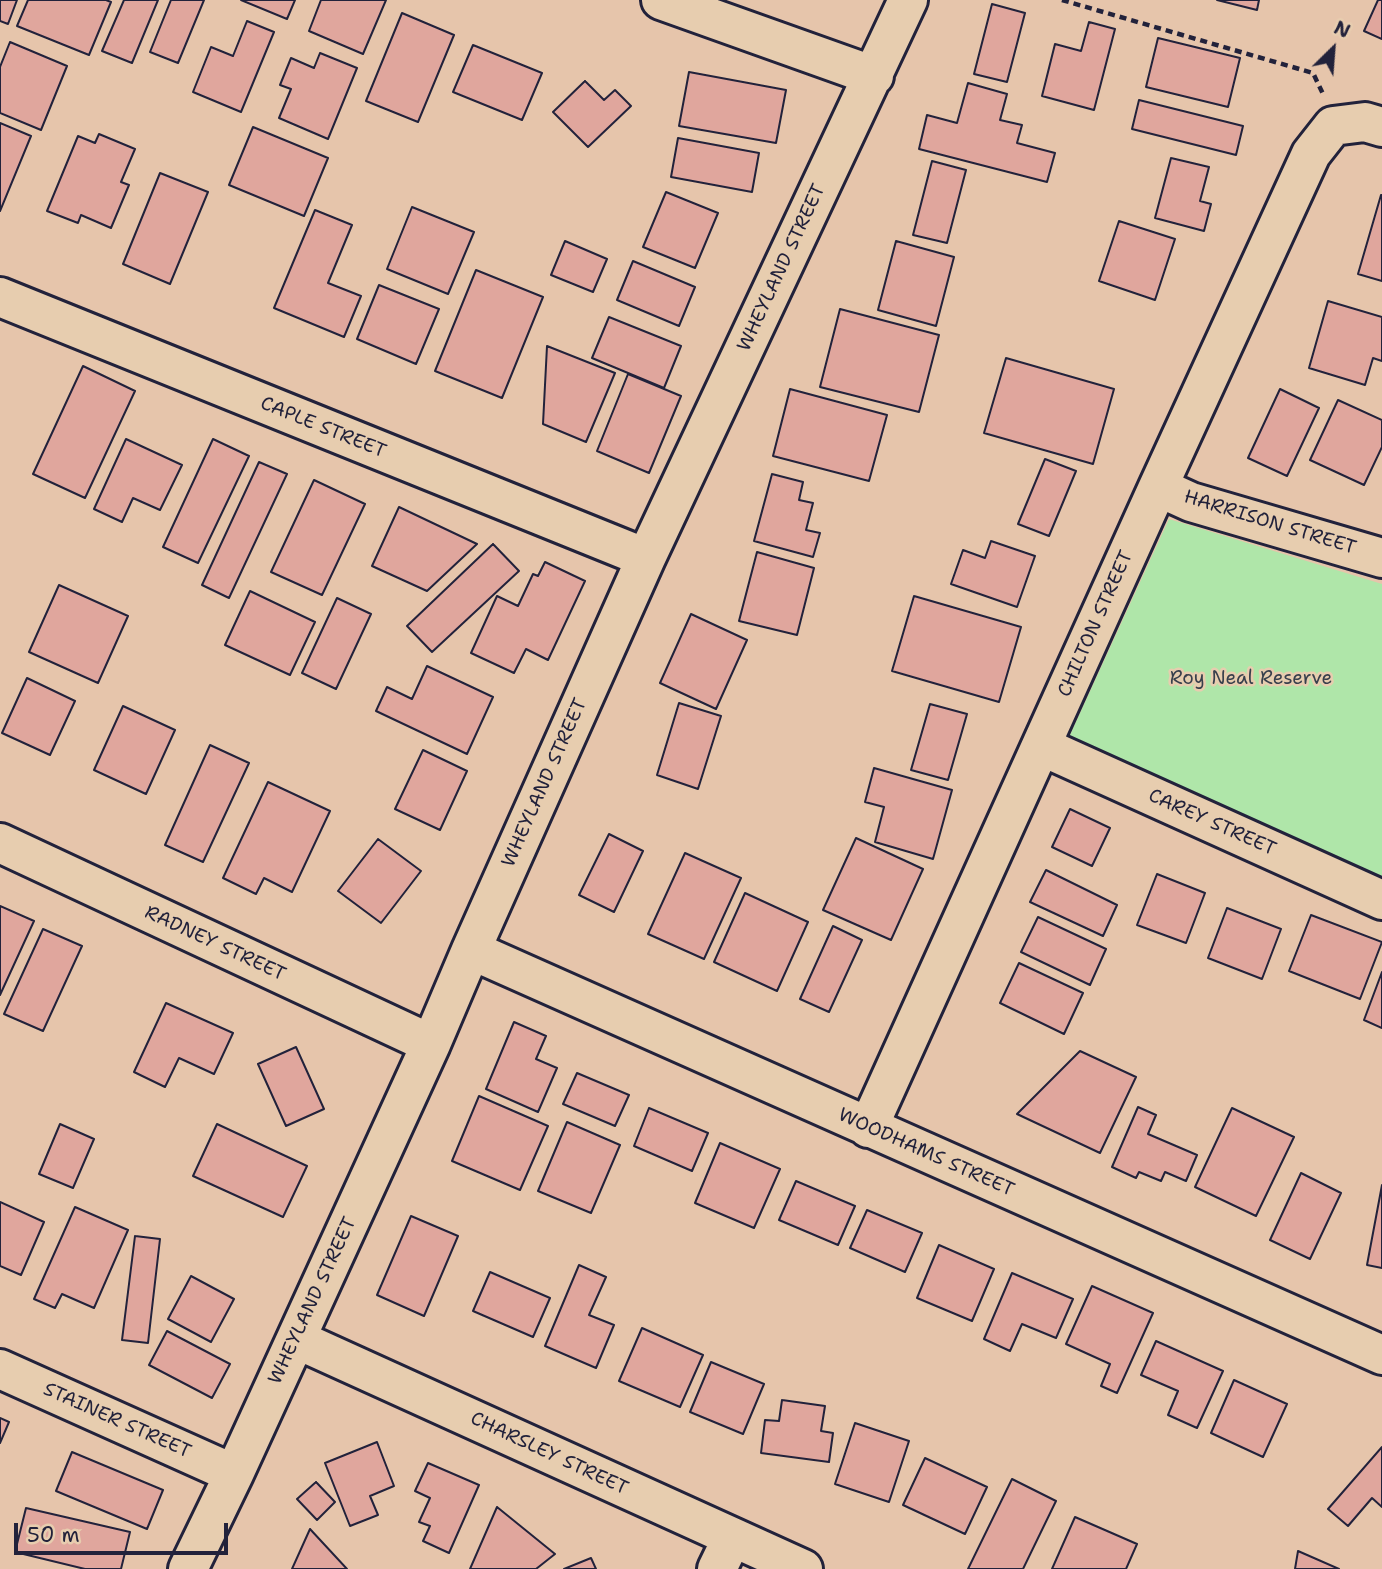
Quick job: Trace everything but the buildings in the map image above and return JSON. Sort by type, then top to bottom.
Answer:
[{"type":"street","points":[[661,0],[874,76]]},
{"type":"street","name":"WHEYLAND STREET","points":[[188,1569],[431,1044],[646,558],[908,0]]},
{"type":"street","points":[[1333,127],[1365,122],[1382,127]]},
{"type":"street","name":"CHILTON STREET","points":[[868,1128],[1311,154],[1333,127]]},
{"type":"street","name":"CAPLE STREET","points":[[0,297],[646,558]]},
{"type":"street","name":"HARRISON STREET","points":[[1158,486],[1191,502],[1382,558]]},
{"type":"street","name":"CAREY STREET","points":[[1041,746],[1382,900]]},
{"type":"street","name":"RADNEY STREET","points":[[0,843],[431,1044]]},
{"type":"street","name":"WOODHAMS STREET","points":[[471,950],[1382,1355]]},
{"type":"street","name":"CHARSLEY STREET","points":[[296,1339],[724,1553],[803,1569]]},
{"type":"street","name":"STAINER STREET","points":[[0,1368],[234,1474]]},
{"type":"path","points":[[1062,0],[1313,73],[1324,96],[1333,127]]},
{"type":"green space","name":"Roy Neal Reserve","points":[[1169,519],[1382,584],[1382,878],[1069,737]]}]
